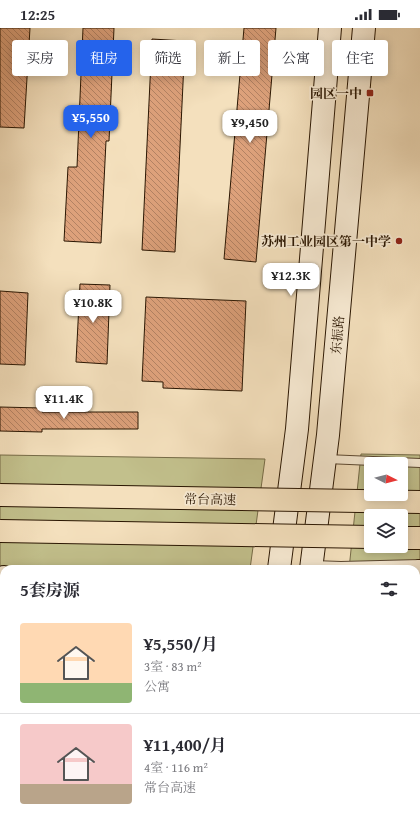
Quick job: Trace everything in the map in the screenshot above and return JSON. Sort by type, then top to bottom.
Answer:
[{"type":"highway","name":"常台高速","points":[[0,495],[420,502]]},
{"type":"highway","points":[[0,532],[364,537]]},
{"type":"highway","points":[[408,538],[420,538]]},
{"type":"main road","points":[[280,565],[297,429],[330,28]]},
{"type":"main road","name":"东振路","points":[[312,565],[326,459],[364,28]]},
{"type":"lane","points":[[326,459],[420,463]]},
{"type":"lane","points":[[380,565],[420,564]]},
{"type":"shaded area","points":[[361,454],[420,455],[420,565],[349,565]]},
{"type":"shaded area","points":[[0,455],[265,459],[251,565],[0,565]]},
{"type":"building","points":[[0,28],[30,28],[29,40],[12,40],[12,76],[27,76],[24,128],[0,127]]},
{"type":"building","points":[[83,28],[114,28],[113,40],[82,40]]},
{"type":"building","points":[[244,28],[276,28],[275,40],[268,40],[268,76],[272,76],[256,262],[224,259],[240,76],[260,76],[260,40],[243,40]]},
{"type":"building","points":[[81,76],[112,76],[109,141],[106,141],[101,243],[64,241],[68,167],[77,167]]},
{"type":"building","points":[[150,76],[183,76],[175,252],[142,250]]},
{"type":"building","points":[[80,284],[110,285],[107,364],[76,362]]},
{"type":"building","points":[[0,291],[28,293],[25,365],[0,364]]},
{"type":"building","points":[[146,297],[246,301],[242,391],[163,388],[163,382],[142,381]]},
{"type":"building","points":[[0,407],[42,408],[42,412],[138,412],[138,429],[42,429],[42,432],[0,431]]},
{"type":"place","name":"园区一中","points":[[370,93]]},
{"type":"place","name":"苏州工业园区第一中学","points":[[399,241]]}]
